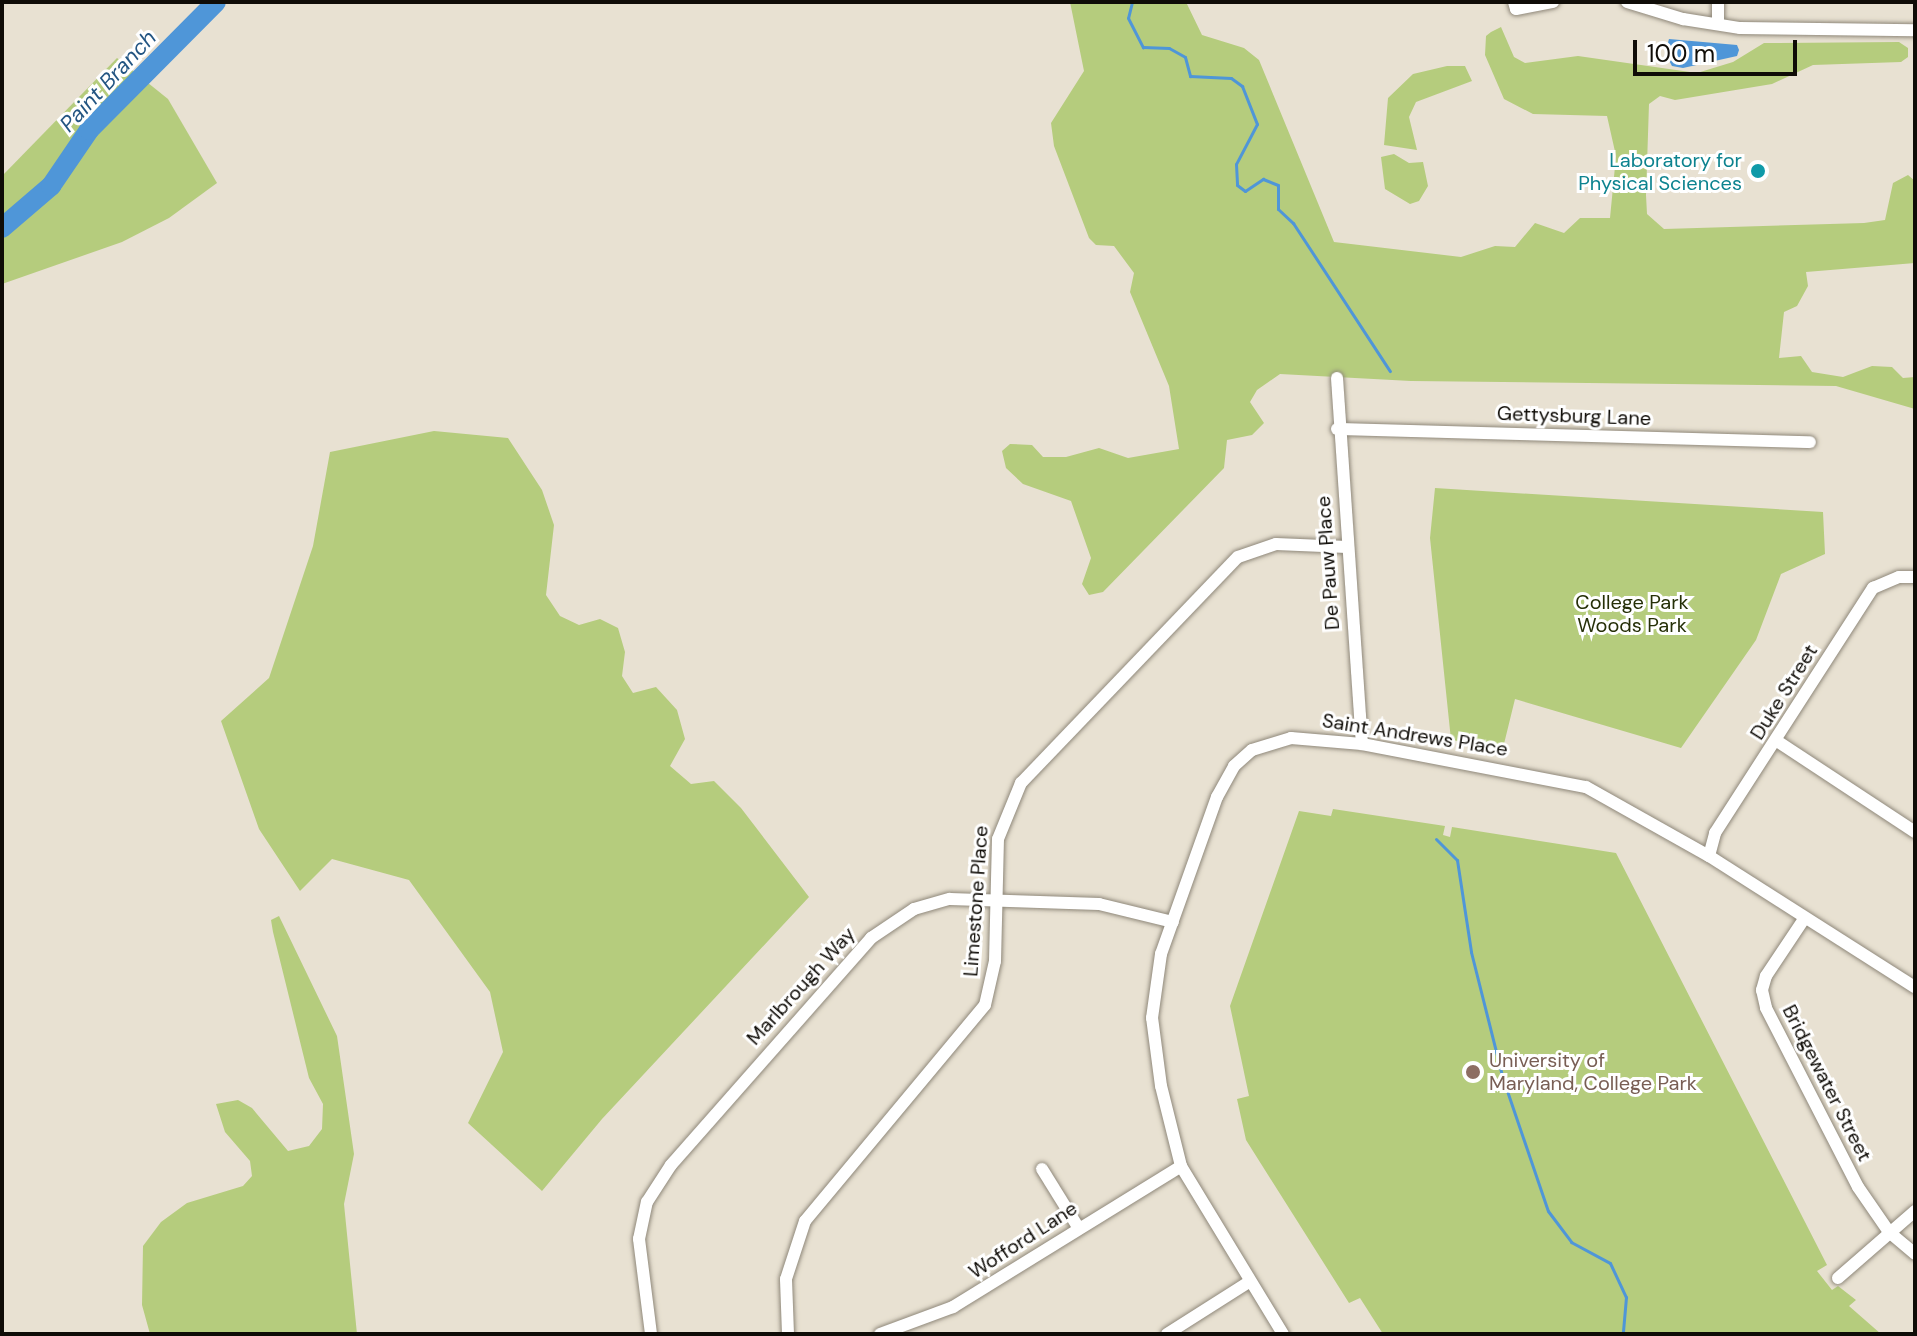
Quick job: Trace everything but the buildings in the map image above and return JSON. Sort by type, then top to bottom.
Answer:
[{"type":"street","points":[[1514,2],[1516,9],[1553,2]]},
{"type":"street","points":[[1627,2],[1718,24],[1766,30],[1915,30]]},
{"type":"street","points":[[1718,2],[1718,24]]},
{"type":"street","name":"De Pauw Place","points":[[1337,378],[1337,429],[1362,744]]},
{"type":"street","name":"Gettysburg Lane","points":[[1337,429],[1810,442]]},
{"type":"street","name":"Limestone Place","points":[[788,1334],[786,1279],[805,1221],[985,1005],[995,961],[998,839],[1012,796],[1162,632],[1250,549],[1276,544],[1347,547]]},
{"type":"street","name":"Duke Street","points":[[1709,856],[1715,833],[1873,588],[1899,577],[1915,577]]},
{"type":"street","name":"Saint Andrews Place","points":[[1283,1334],[1181,1166],[1161,1086],[1152,1018],[1155,978],[1217,797],[1243,757],[1266,743],[1291,738],[1362,744],[1586,787],[1709,856],[1915,987]]},
{"type":"street","points":[[1777,741],[1915,832]]},
{"type":"street","name":"Marlbrough Way","points":[[651,1334],[640,1226],[647,1202],[671,1165],[871,938],[932,902],[995,897],[1099,904],[1173,922]]},
{"type":"street","name":"Bridgewater Street","points":[[1804,919],[1766,976],[1763,999],[1845,1165],[1889,1232],[1915,1254]]},
{"type":"street","name":"Wofford Lane","points":[[880,1334],[953,1307],[1181,1166]]},
{"type":"street","points":[[1042,1169],[1078,1227]]},
{"type":"street","points":[[1838,1278],[1915,1211]]},
{"type":"street","points":[[1167,1334],[1249,1282]]},
{"type":"green space","points":[[1070,2],[1186,2],[1202,35],[1244,48],[1259,60],[1334,242],[1461,257],[1495,246],[1515,247],[1535,223],[1564,233],[1580,218],[1610,218],[1616,156],[1607,116],[1533,114],[1504,99],[1485,55],[1486,36],[1501,27],[1514,57],[1525,63],[1578,56],[1697,73],[1733,62],[1764,43],[1899,42],[1908,48],[1908,57],[1901,62],[1813,65],[1772,84],[1675,100],[1660,96],[1649,104],[1646,195],[1647,214],[1664,229],[1864,223],[1885,220],[1893,183],[1908,175],[1915,181],[1915,263],[1806,272],[1808,286],[1797,306],[1784,312],[1779,358],[1801,356],[1812,372],[1843,377],[1872,366],[1892,367],[1903,378],[1915,377],[1915,409],[1836,386],[1411,381],[1280,374],[1257,390],[1250,402],[1264,423],[1252,435],[1227,440],[1224,468],[1103,592],[1089,595],[1082,584],[1091,558],[1071,501],[1023,484],[1006,468],[1002,451],[1010,444],[1032,445],[1043,457],[1066,457],[1099,448],[1128,458],[1179,449],[1169,386],[1130,292],[1134,273],[1114,246],[1096,245],[1089,238],[1054,146],[1051,123],[1084,71]]},
{"type":"green space","points":[[117,58],[168,99],[217,183],[169,218],[122,242],[2,284],[2,176]]},
{"type":"green space","points":[[1447,66],[1465,66],[1472,81],[1416,102],[1409,117],[1417,150],[1384,145],[1388,98],[1413,74]]},
{"type":"green space","points":[[1394,154],[1409,163],[1423,162],[1428,186],[1419,201],[1410,204],[1385,189],[1381,157]]},
{"type":"green space","points":[[434,431],[508,438],[542,490],[554,525],[546,595],[560,616],[579,625],[600,619],[618,628],[625,652],[622,676],[633,693],[656,687],[677,710],[685,739],[670,766],[691,784],[714,781],[741,808],[809,897],[602,1119],[542,1191],[468,1123],[503,1052],[490,992],[409,880],[332,859],[300,891],[259,829],[221,721],[269,678],[313,546],[330,452]]},
{"type":"green space","name":"College Park Woods Park","points":[[1435,488],[1823,512],[1825,554],[1781,574],[1756,640],[1681,748],[1515,699],[1503,748],[1451,740],[1430,538]]},
{"type":"green space","name":"University of Maryland, College Park","points":[[1333,809],[1445,826],[1443,835],[1450,837],[1452,827],[1616,853],[1827,1265],[1817,1271],[1832,1290],[1838,1286],[1856,1300],[1849,1306],[1881,1334],[1383,1334],[1360,1298],[1349,1303],[1246,1140],[1237,1099],[1249,1096],[1230,1006],[1299,811],[1331,816]]},
{"type":"green space","points":[[279,916],[337,1036],[354,1154],[344,1204],[357,1334],[150,1334],[142,1305],[143,1246],[161,1222],[187,1203],[243,1186],[252,1176],[250,1161],[225,1132],[216,1104],[238,1100],[252,1108],[288,1151],[309,1146],[322,1129],[323,1104],[309,1078],[273,932],[271,920]]},
{"type":"water","points":[[1669,39],[1737,45],[1739,50],[1737,56],[1683,68],[1672,66],[1665,53]]},
{"type":"waterway","name":"Paint Branch","points":[[2,228],[51,186],[89,130],[216,2]]},
{"type":"waterway","points":[[1132,2],[1128,18],[1143,47],[1169,48],[1185,57],[1190,76],[1231,78],[1242,86],[1257,124],[1236,164],[1237,185],[1245,191],[1263,179],[1278,185],[1278,209],[1293,223],[1390,371]]},
{"type":"waterway","points":[[1436,839],[1457,860],[1471,952],[1503,1079],[1548,1211],[1571,1242],[1610,1263],[1626,1297],[1623,1334]]},
{"type":"place","name":"Laboratory for Physical Sciences","points":[[1758,171]]},
{"type":"place","name":"University of Maryland, College Park","points":[[1473,1072]]}]
